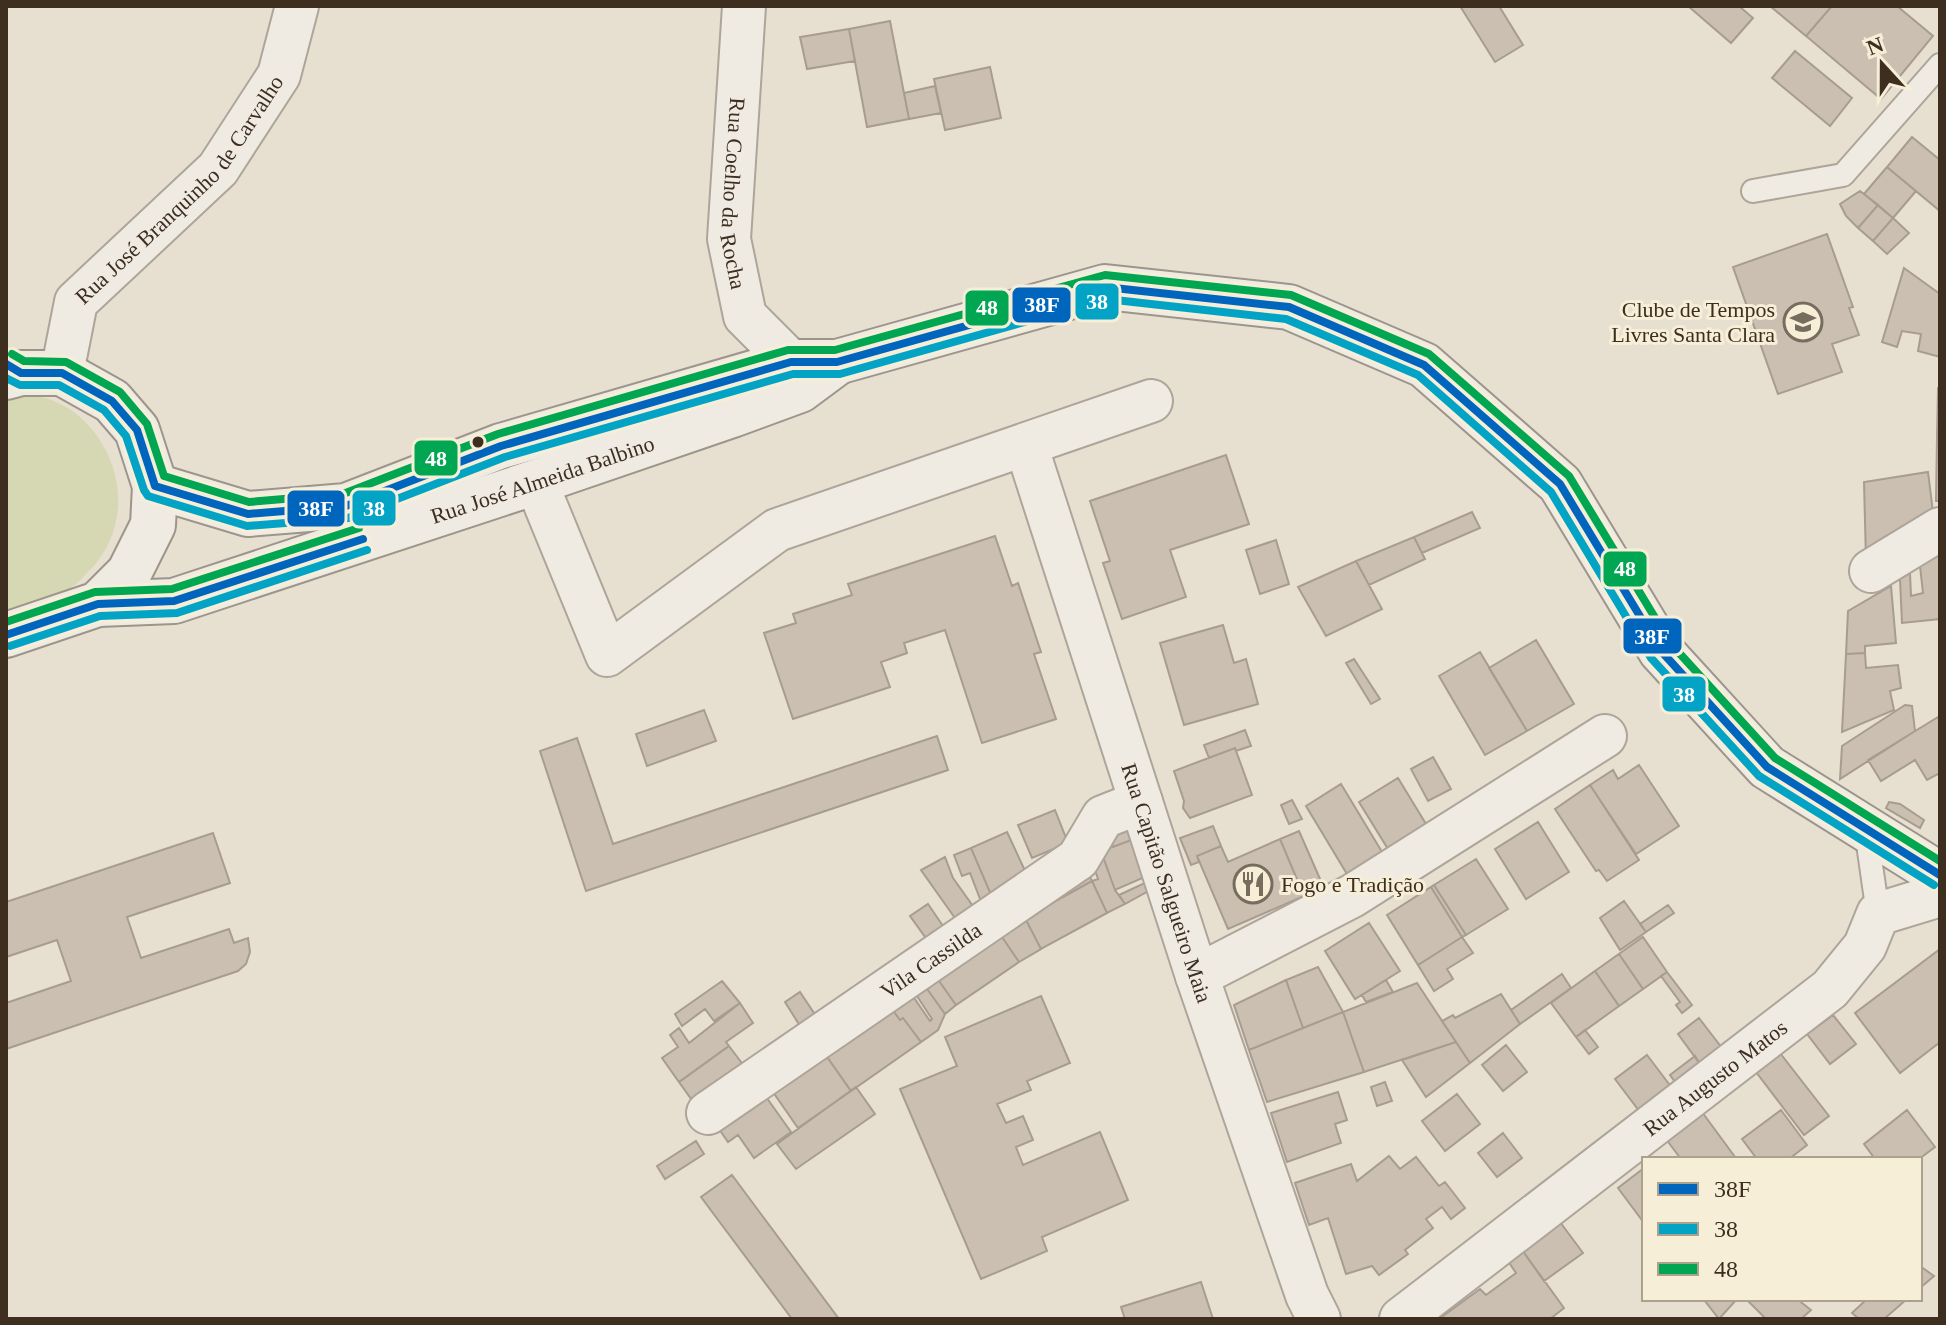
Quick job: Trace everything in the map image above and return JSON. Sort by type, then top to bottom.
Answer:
[{"type":"street","name":"Rua José Branquinho de Carvalho","points":[[24,372],[76,302],[218,169],[279,75],[297,6]]},
{"type":"street","name":"Rua Coelho da Rocha","points":[[744,6],[729,239],[745,316],[791,362]]},
{"type":"street","name":"Rua José Almeida Balbino","points":[[155,486],[248,514],[346,506],[501,446],[791,362],[837,362],[1105,287],[1289,307],[1424,365],[1560,484],[1661,651],[1767,767],[1940,875]]},
{"type":"street","name":"Rua José Almeida Balbino","points":[[98,604],[174,601],[536,482],[800,390],[837,362]]},
{"type":"street","points":[[6,635],[98,604],[129,573],[153,525],[155,486],[137,430],[112,401],[24,372]]},
{"type":"street","points":[[501,446],[536,482],[607,655],[777,530],[1151,401]]},
{"type":"street","name":"Rua Capitão Salgueiro Maia","points":[[1026,445],[1197,976],[1307,1295],[1319,1319]]},
{"type":"street","points":[[1871,571],[1940,529]]},
{"type":"street","points":[[1197,976],[1352,896],[1605,736]]},
{"type":"street","name":"Vila Cassilda","points":[[708,1113],[1078,859],[1103,817],[1141,802]]},
{"type":"street","points":[[1878,914],[1940,895]]},
{"type":"street","name":"Rua Augusto Matos","points":[[1401,1319],[1830,989],[1865,946],[1878,914]]},
{"type":"lane","points":[[1753,191],[1843,175],[1940,65]]},
{"type":"lane","points":[[1865,828],[1878,914]]},
{"type":"green space","points":[[6,390],[29,393],[61,404],[80,417],[101,442],[110,460],[118,499],[111,538],[101,557],[81,579],[54,596],[6,612]]},
{"type":"building","points":[[1460,6],[1499,6],[1523,45],[1495,62]]},
{"type":"building","points":[[1688,6],[1739,6],[1753,18],[1731,43]]},
{"type":"building","points":[[1770,6],[1832,6],[1806,36]]},
{"type":"building","points":[[1832,6],[1897,6],[1933,36],[1881,99],[1806,36]]},
{"type":"building","points":[[890,21],[909,119],[867,127],[849,29]]},
{"type":"building","points":[[849,29],[855,61],[807,69],[800,37]]},
{"type":"building","points":[[1795,51],[1852,98],[1830,126],[1772,78]]},
{"type":"building","points":[[990,67],[1001,118],[945,130],[934,79]]},
{"type":"building","points":[[935,86],[941,113],[909,119],[904,93]]},
{"type":"building","points":[[1912,137],[1940,160],[1940,211],[1887,167]]},
{"type":"building","points":[[1887,167],[1916,191],[1893,218],[1864,194]]},
{"type":"building","points":[[1860,191],[1878,205],[1858,228],[1840,204]]},
{"type":"building","points":[[1878,205],[1893,218],[1873,241],[1858,228]]},
{"type":"building","points":[[1893,218],[1909,233],[1887,254],[1873,241]]},
{"type":"building","name":"Clube de Tempos Livres Santa Clara","points":[[1827,234],[1853,307],[1849,308],[1859,335],[1832,344],[1842,372],[1778,394],[1733,267]]},
{"type":"building","points":[[1904,268],[1940,294],[1940,357],[1918,351],[1921,334],[1902,331],[1897,347],[1882,342]]},
{"type":"building","points":[[1940,388],[1940,437],[1937,437]]},
{"type":"building","points":[[1937,437],[1940,437],[1940,501],[1936,501]]},
{"type":"building","points":[[1226,455],[1249,524],[1170,550],[1186,597],[1122,619],[1103,563],[1110,561],[1090,501]]},
{"type":"building","points":[[1928,472],[1934,520],[1866,561],[1864,482]]},
{"type":"building","points":[[1472,512],[1480,528],[1422,553],[1414,537]]},
{"type":"building","points":[[995,536],[1012,586],[1018,583],[1041,652],[1034,654],[1056,719],[982,743],[945,630],[904,643],[907,653],[881,662],[890,687],[793,719],[764,633],[796,623],[793,614],[852,595],[848,584]]},
{"type":"building","points":[[1414,537],[1425,559],[1369,585],[1356,561]]},
{"type":"building","points":[[1276,540],[1289,584],[1260,594],[1246,550]]},
{"type":"building","points":[[1940,554],[1940,619],[1902,623],[1900,579],[1910,573],[1911,596],[1923,593],[1920,566]]},
{"type":"building","points":[[1356,561],[1382,609],[1326,636],[1298,587]]},
{"type":"building","points":[[1891,586],[1896,643],[1865,646],[1865,653],[1846,654],[1848,611]]},
{"type":"building","points":[[1223,625],[1234,663],[1246,659],[1258,704],[1184,725],[1160,643]]},
{"type":"building","points":[[1536,640],[1574,704],[1527,731],[1489,668]]},
{"type":"building","points":[[1480,652],[1527,731],[1485,755],[1439,676]]},
{"type":"building","points":[[1865,653],[1866,668],[1898,665],[1901,688],[1890,691],[1894,710],[1842,732],[1846,654]]},
{"type":"building","points":[[1354,659],[1380,699],[1371,704],[1346,663]]},
{"type":"building","points":[[1905,705],[1912,706],[1915,731],[1840,779],[1842,746]]},
{"type":"building","points":[[704,710],[716,741],[647,766],[636,734]]},
{"type":"building","points":[[1938,717],[1940,773],[1927,780],[1915,760],[1881,781],[1868,760]]},
{"type":"building","points":[[1245,730],[1251,746],[1236,751],[1235,748],[1209,758],[1204,745]]},
{"type":"building","points":[[937,736],[948,770],[586,891],[540,751],[577,738],[613,844]]},
{"type":"building","points":[[1235,748],[1252,795],[1190,818],[1183,808],[1184,801],[1174,771]]},
{"type":"building","points":[[1433,757],[1451,789],[1428,801],[1411,769]]},
{"type":"building","points":[[1639,765],[1679,826],[1636,854],[1590,785],[1613,770],[1618,779]]},
{"type":"building","points":[[1398,778],[1426,824],[1388,849],[1359,802]]},
{"type":"building","points":[[1341,784],[1382,852],[1347,874],[1306,806]]},
{"type":"building","points":[[1590,785],[1639,860],[1607,881],[1599,870],[1596,871],[1555,809]]},
{"type":"building","points":[[1292,800],[1302,819],[1289,824],[1281,805]]},
{"type":"building","points":[[1889,802],[1900,804],[1924,820],[1920,828],[1886,808]]},
{"type":"building","points":[[1055,810],[1068,843],[1032,858],[1018,825]]},
{"type":"building","points":[[1127,821],[1134,839],[1113,847],[1108,832]]},
{"type":"building","points":[[1538,822],[1569,872],[1526,899],[1495,849]]},
{"type":"building","points":[[1213,826],[1221,846],[1197,856],[1199,862],[1191,865],[1180,838]]},
{"type":"building","points":[[1299,831],[1324,888],[1304,896],[1280,839]]},
{"type":"building","points":[[1007,832],[1026,873],[992,897],[971,848]]},
{"type":"building","points":[[213,833],[230,883],[127,917],[141,958],[229,929],[234,943],[248,938],[250,952],[246,964],[238,971],[6,1049],[6,1003],[71,981],[57,940],[6,957],[6,902]]},
{"type":"building","points":[[1134,839],[1147,876],[1115,890],[1101,851]]},
{"type":"building","points":[[1280,839],[1304,896],[1228,929],[1197,856],[1221,846],[1228,862]]},
{"type":"building","points":[[971,848],[992,897],[982,904],[970,873],[962,876],[954,855]]},
{"type":"building","points":[[1101,851],[1115,890],[1125,904],[1107,913],[1092,881],[1098,879],[1090,855]]},
{"type":"building","points":[[945,857],[953,878],[975,909],[957,921],[921,870]]},
{"type":"building","points":[[1476,859],[1508,909],[1466,935],[1434,885]]},
{"type":"building","points":[[1086,869],[1092,881],[1025,918]]},
{"type":"building","points":[[1092,881],[1107,913],[1041,949],[1025,918]]},
{"type":"building","points":[[1149,881],[1152,889],[1125,904],[1119,895]]},
{"type":"building","points":[[1434,885],[1466,935],[1462,937],[1431,887]]},
{"type":"building","points":[[1431,887],[1462,937],[1418,965],[1387,915]]},
{"type":"building","points":[[1624,901],[1646,932],[1620,950],[1600,918]]},
{"type":"building","points":[[928,904],[945,929],[928,941],[910,916]]},
{"type":"building","points":[[1668,905],[1674,913],[1646,932],[1640,924]]},
{"type":"building","points":[[1025,918],[1041,949],[1019,962],[1000,934]]},
{"type":"building","points":[[1369,923],[1400,971],[1355,999],[1325,951]]},
{"type":"building","points":[[1000,934],[1019,962],[956,1005],[937,978]]},
{"type":"building","points":[[1462,937],[1473,953],[1447,969],[1453,979],[1434,991],[1418,965]]},
{"type":"building","points":[[1643,937],[1667,972],[1643,989],[1619,954]]},
{"type":"building","points":[[1940,949],[1940,1046],[1939,1043],[1900,1073],[1855,1013]]},
{"type":"building","points":[[1619,954],[1643,989],[1619,1006],[1595,971]]},
{"type":"building","points":[[1318,967],[1343,1012],[1303,1028],[1286,980]]},
{"type":"building","points":[[1595,971],[1619,1006],[1576,1037],[1551,1003]]},
{"type":"building","points":[[1667,972],[1692,1005],[1682,1013],[1676,1005],[1680,1002],[1661,976]]},
{"type":"building","points":[[1562,974],[1571,988],[1520,1024],[1511,1010]]},
{"type":"building","points":[[937,978],[956,1005],[945,1014],[925,986]]},
{"type":"building","points":[[1286,980],[1303,1028],[1249,1050],[1234,1005]]},
{"type":"building","points":[[1386,980],[1393,992],[1366,1002],[1362,995]]},
{"type":"building","points":[[722,981],[740,1003],[714,1021],[705,1009],[682,1026],[675,1014]]},
{"type":"building","points":[[1417,983],[1456,1042],[1364,1072],[1343,1012]]},
{"type":"building","points":[[925,986],[945,1014],[938,1030],[921,1042],[892,1009],[912,995],[930,1021],[932,1019],[915,993]]},
{"type":"building","points":[[800,992],[816,1016],[800,1026],[785,1002]]},
{"type":"building","points":[[1501,994],[1520,1024],[1470,1063],[1442,1021],[1453,1015],[1455,1018]]},
{"type":"building","points":[[1041,996],[1070,1063],[1027,1081],[1031,1090],[997,1104],[1006,1123],[1023,1116],[1033,1140],[1016,1147],[1023,1165],[1100,1132],[1128,1200],[1042,1237],[1047,1251],[981,1279],[900,1089],[957,1066],[945,1037]]},
{"type":"building","points":[[740,1003],[753,1023],[726,1042],[729,1046],[679,1082],[662,1058],[678,1047],[670,1035],[679,1028],[689,1043]]},
{"type":"building","points":[[892,1009],[921,1042],[851,1091],[825,1054]]},
{"type":"building","points":[[1343,1012],[1364,1072],[1267,1102],[1249,1050]]},
{"type":"building","points":[[1833,1015],[1856,1044],[1830,1064],[1807,1034]]},
{"type":"building","points":[[1699,1018],[1722,1048],[1700,1064],[1678,1034]]},
{"type":"building","points":[[1585,1030],[1598,1047],[1589,1054],[1576,1037]]},
{"type":"building","points":[[1456,1042],[1470,1063],[1426,1097],[1402,1060]]},
{"type":"building","points":[[1506,1045],[1527,1072],[1503,1091],[1482,1065]]},
{"type":"building","points":[[729,1046],[744,1066],[694,1103],[679,1082]]},
{"type":"building","points":[[1780,1053],[1829,1116],[1804,1135],[1756,1072]]},
{"type":"building","points":[[825,1054],[851,1091],[798,1128],[773,1092]]},
{"type":"building","points":[[1647,1055],[1672,1088],[1640,1112],[1615,1079]]},
{"type":"building","points":[[1695,1056],[1700,1064],[1675,1082],[1670,1075]]},
{"type":"building","points":[[1385,1082],[1392,1101],[1377,1106],[1371,1087]]},
{"type":"building","points":[[856,1087],[875,1114],[796,1169],[777,1144]]},
{"type":"building","points":[[1338,1092],[1347,1120],[1335,1124],[1341,1143],[1287,1162],[1271,1113]]},
{"type":"building","points":[[764,1094],[791,1132],[754,1158],[738,1135],[728,1142],[717,1126]]},
{"type":"building","points":[[1457,1094],[1480,1124],[1445,1151],[1422,1121]]},
{"type":"building","points":[[1781,1110],[1807,1145],[1792,1157],[1756,1157],[1742,1139]]},
{"type":"building","points":[[1907,1110],[1935,1147],[1922,1157],[1874,1157],[1864,1144]]},
{"type":"building","points":[[1702,1112],[1735,1157],[1680,1157],[1666,1139]]},
{"type":"building","points":[[1503,1133],[1522,1158],[1497,1177],[1478,1153]]},
{"type":"building","points":[[696,1141],[704,1154],[665,1179],[657,1166]]},
{"type":"building","points":[[1389,1156],[1400,1169],[1416,1157],[1439,1186],[1445,1182],[1465,1208],[1451,1219],[1442,1207],[1426,1219],[1433,1228],[1405,1250],[1408,1254],[1379,1275],[1372,1266],[1346,1274],[1328,1218],[1309,1225],[1295,1183],[1351,1164],[1357,1181]]},
{"type":"building","points":[[1642,1170],[1642,1220],[1618,1188]]},
{"type":"building","points":[[732,1175],[839,1319],[792,1319],[701,1197]]},
{"type":"building","points":[[1560,1222],[1583,1253],[1544,1281],[1522,1250]]},
{"type":"building","points":[[1522,1250],[1564,1308],[1550,1319],[1439,1319],[1480,1289],[1486,1295],[1516,1273],[1508,1261]]},
{"type":"building","points":[[1922,1267],[1934,1276],[1922,1286]]},
{"type":"building","points":[[1201,1282],[1213,1319],[1125,1319],[1121,1307]]},
{"type":"building","points":[[1705,1301],[1735,1301],[1719,1319]]},
{"type":"building","points":[[1748,1301],[1800,1301],[1811,1310],[1801,1319],[1766,1319]]},
{"type":"building","points":[[1865,1301],[1905,1301],[1884,1319],[1859,1319],[1852,1313]]},
{"type":"transit line","name":"48","points":[[12,354],[24,361],[66,362],[120,392],[147,424],[164,476],[249,502],[343,494],[498,434],[788,350],[835,350],[1105,275],[1291,295],[1429,354],[1569,476],[1671,644],[1775,758],[1940,861]]},
{"type":"transit line","name":"38F","points":[[6,364],[21,373],[62,373],[112,401],[137,430],[155,486],[248,514],[346,506],[501,446],[791,362],[837,362],[1105,287],[1289,307],[1424,365],[1560,484],[1661,651],[1767,767],[1940,875]]},
{"type":"transit line","name":"38","points":[[6,378],[20,385],[59,385],[104,410],[126,436],[148,496],[247,526],[348,518],[505,457],[793,374],[840,374],[1106,299],[1286,319],[1418,375],[1551,492],[1651,658],[1759,776],[1934,885]]},
{"type":"transit line","name":"48","points":[[6,622],[95,592],[172,589],[359,528]]},
{"type":"transit line","name":"38F","points":[[6,635],[98,604],[174,601],[363,539]]},
{"type":"transit line","name":"38","points":[[10,646],[100,616],[177,613],[367,550]]},
{"type":"place","name":"Clube de Tempos Livres Santa Clara","points":[[1803,322]]},
{"type":"place","name":"Fogo e Tradição","points":[[1253,884]]}]
